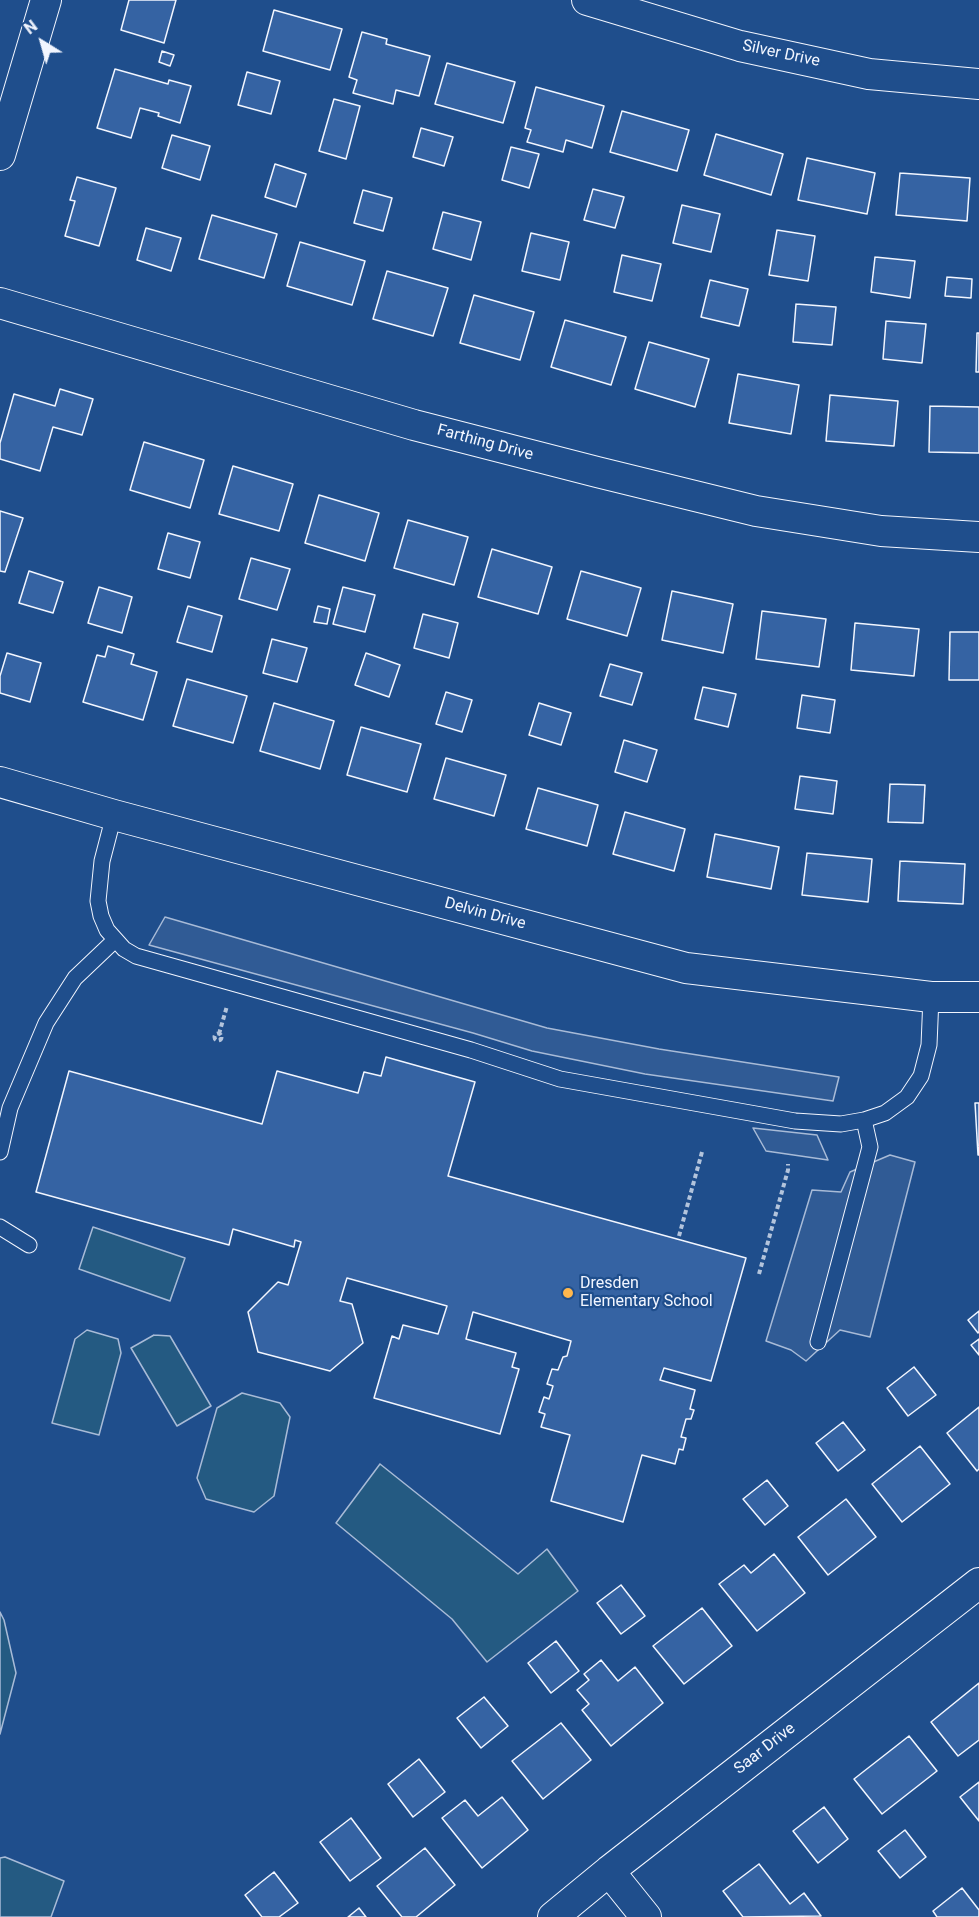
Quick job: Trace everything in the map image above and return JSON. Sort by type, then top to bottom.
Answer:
[{"type":"street","points":[[0,155],[46,0]]},
{"type":"street","name":"Silver Drive","points":[[587,0],[740,46],[857,71],[979,84]]},
{"type":"street","name":"Farthing Drive","points":[[0,303],[414,425],[734,506],[881,531],[979,537]]},
{"type":"street","name":"Delvin Drive","points":[[0,782],[114,815],[686,968],[931,997],[979,997]]},
{"type":"street","name":"Saar Drive","points":[[553,1917],[979,1583]]},
{"type":"street","points":[[609,1871],[646,1917]]},
{"type":"lane","points":[[114,815],[102,861],[98,902],[101,916],[115,940],[124,950],[136,956],[471,1050],[560,1079],[795,1121],[841,1124],[864,1120],[885,1113],[908,1097],[921,1076],[929,1045],[931,997]]},
{"type":"lane","points":[[0,1152],[10,1108],[46,1023],[75,978],[115,940]]},
{"type":"lane","points":[[818,1342],[870,1147],[864,1120]]},
{"type":"lane","points":[[0,1227],[29,1245]]},
{"type":"path","points":[[219,1034],[228,1005]]},
{"type":"path","points":[[679,1236],[702,1152]]},
{"type":"path","points":[[759,1274],[788,1164]]},
{"type":"shaded area","points":[[165,917],[547,1028],[659,1049],[839,1077],[833,1101],[645,1074],[532,1051],[149,945]]},
{"type":"shaded area","points":[[753,1128],[817,1135],[828,1160],[766,1151]]},
{"type":"shaded area","points":[[890,1155],[915,1162],[870,1337],[840,1330],[806,1361],[791,1350],[766,1341],[812,1190],[841,1192],[850,1172]]},
{"type":"shaded area","points":[[93,1227],[185,1258],[170,1301],[79,1269]]},
{"type":"shaded area","points":[[87,1330],[118,1339],[121,1353],[99,1435],[52,1423],[75,1339]]},
{"type":"shaded area","points":[[154,1335],[170,1336],[211,1406],[177,1426],[131,1348]]},
{"type":"shaded area","points":[[242,1393],[280,1403],[290,1417],[274,1496],[254,1512],[206,1499],[197,1478],[217,1408]]},
{"type":"shaded area","points":[[380,1464],[518,1574],[547,1549],[578,1591],[487,1662],[452,1619],[336,1523]]},
{"type":"shaded area","points":[[0,1612],[4,1620],[16,1673],[0,1734]]},
{"type":"shaded area","points":[[5,1857],[64,1881],[51,1917],[0,1917],[0,1858]]},
{"type":"building","points":[[129,0],[176,0],[164,43],[121,30]]},
{"type":"building","points":[[274,10],[342,29],[330,70],[263,51]]},
{"type":"building","points":[[362,32],[387,39],[386,44],[430,56],[419,96],[396,90],[393,104],[353,93],[357,80],[349,77]]},
{"type":"building","points":[[162,51],[174,55],[170,66],[159,62]]},
{"type":"building","points":[[447,63],[515,82],[503,123],[435,104]]},
{"type":"building","points":[[115,69],[168,84],[169,80],[191,86],[180,123],[158,116],[159,113],[140,108],[131,138],[97,128]]},
{"type":"building","points":[[247,72],[280,81],[271,114],[238,105]]},
{"type":"building","points":[[536,87],[604,106],[592,148],[566,140],[563,152],[527,142],[531,130],[525,128]]},
{"type":"building","points":[[334,99],[360,106],[346,159],[319,151]]},
{"type":"building","points":[[622,111],[689,130],[677,171],[610,152]]},
{"type":"building","points":[[421,128],[453,137],[444,166],[413,157]]},
{"type":"building","points":[[716,134],[783,154],[771,195],[704,175]]},
{"type":"building","points":[[172,135],[210,146],[200,180],[162,168]]},
{"type":"building","points":[[511,147],[539,154],[529,188],[502,180]]},
{"type":"building","points":[[807,158],[875,173],[867,214],[798,200]]},
{"type":"building","points":[[275,164],[306,174],[296,207],[265,197]]},
{"type":"building","points":[[900,173],[970,178],[967,221],[896,215]]},
{"type":"building","points":[[77,177],[116,188],[99,246],[65,236],[75,201],[70,200]]},
{"type":"building","points":[[593,189],[624,197],[615,228],[584,220]]},
{"type":"building","points":[[363,190],[392,198],[383,231],[354,223]]},
{"type":"building","points":[[682,205],[720,214],[711,252],[673,243]]},
{"type":"building","points":[[443,212],[481,222],[471,260],[433,249]]},
{"type":"building","points":[[212,215],[277,234],[264,278],[199,259]]},
{"type":"building","points":[[146,228],[181,238],[171,271],[137,260]]},
{"type":"building","points":[[777,230],[815,236],[808,281],[769,275]]},
{"type":"building","points":[[531,233],[569,242],[560,280],[522,271]]},
{"type":"building","points":[[300,242],[365,261],[352,305],[287,286]]},
{"type":"building","points":[[622,255],[661,264],[652,301],[614,292]]},
{"type":"building","points":[[875,257],[915,261],[910,298],[871,292]]},
{"type":"building","points":[[387,271],[448,288],[433,336],[373,319]]},
{"type":"building","points":[[947,277],[972,279],[971,298],[945,296]]},
{"type":"building","points":[[710,280],[748,289],[739,326],[701,317]]},
{"type":"building","points":[[474,295],[534,312],[520,360],[460,343]]},
{"type":"building","points":[[796,304],[836,307],[832,345],[793,342]]},
{"type":"building","points":[[565,320],[626,337],[611,385],[551,367]]},
{"type":"building","points":[[886,321],[926,324],[922,363],[883,359]]},
{"type":"building","points":[[977,333],[979,333],[979,372],[976,372]]},
{"type":"building","points":[[649,342],[709,359],[695,407],[635,389]]},
{"type":"building","points":[[738,374],[799,385],[791,434],[729,423]]},
{"type":"building","points":[[60,389],[93,399],[82,435],[53,427],[40,471],[0,459],[0,443],[14,394],[55,406]]},
{"type":"building","points":[[830,395],[898,401],[894,446],[826,441]]},
{"type":"building","points":[[930,406],[979,407],[979,453],[929,452]]},
{"type":"building","points":[[144,442],[204,460],[190,508],[130,490]]},
{"type":"building","points":[[233,466],[293,484],[279,531],[219,514]]},
{"type":"building","points":[[319,495],[379,513],[365,561],[305,543]]},
{"type":"building","points":[[0,511],[23,518],[5,572],[0,571]]},
{"type":"building","points":[[408,520],[468,537],[454,585],[394,568]]},
{"type":"building","points":[[168,533],[200,542],[190,578],[158,569]]},
{"type":"building","points":[[492,549],[552,567],[538,614],[478,597]]},
{"type":"building","points":[[251,558],[290,569],[277,610],[239,599]]},
{"type":"building","points":[[29,571],[63,582],[53,613],[19,603]]},
{"type":"building","points":[[581,571],[641,588],[627,636],[567,619]]},
{"type":"building","points":[[99,587],[132,597],[122,633],[88,623]]},
{"type":"building","points":[[343,587],[375,595],[365,632],[333,624]]},
{"type":"building","points":[[672,591],[733,604],[723,653],[662,640]]},
{"type":"building","points":[[188,606],[222,616],[212,652],[177,642]]},
{"type":"building","points":[[318,606],[330,609],[327,624],[314,622]]},
{"type":"building","points":[[762,611],[826,619],[819,667],[756,659]]},
{"type":"building","points":[[423,614],[458,623],[449,658],[414,648]]},
{"type":"building","points":[[855,623],[919,629],[914,676],[851,670]]},
{"type":"building","points":[[950,632],[979,632],[979,680],[949,680]]},
{"type":"building","points":[[272,639],[307,648],[297,682],[263,673]]},
{"type":"building","points":[[108,646],[134,654],[131,664],[157,672],[143,720],[83,702],[97,655],[105,657]]},
{"type":"building","points":[[7,653],[41,663],[30,702],[0,693],[0,676]]},
{"type":"building","points":[[366,653],[400,665],[389,697],[355,685]]},
{"type":"building","points":[[610,664],[642,673],[632,705],[600,696]]},
{"type":"building","points":[[187,679],[247,696],[233,743],[173,726]]},
{"type":"building","points":[[703,687],[736,694],[728,727],[695,719]]},
{"type":"building","points":[[446,692],[472,700],[462,732],[436,724]]},
{"type":"building","points":[[802,695],[835,700],[830,733],[797,728]]},
{"type":"building","points":[[274,703],[334,721],[320,769],[260,751]]},
{"type":"building","points":[[539,703],[571,713],[561,745],[529,735]]},
{"type":"building","points":[[361,727],[421,744],[407,792],[347,775]]},
{"type":"building","points":[[624,740],[657,750],[647,782],[615,772]]},
{"type":"building","points":[[446,758],[506,775],[494,816],[434,799]]},
{"type":"building","points":[[800,776],[837,781],[833,814],[795,809]]},
{"type":"building","points":[[890,784],[925,785],[923,823],[888,822]]},
{"type":"building","points":[[538,788],[598,805],[587,846],[526,829]]},
{"type":"building","points":[[625,812],[685,829],[674,871],[613,854]]},
{"type":"building","points":[[715,834],[779,847],[771,889],[707,877]]},
{"type":"building","points":[[807,853],[872,859],[868,902],[802,895]]},
{"type":"building","points":[[900,861],[965,864],[963,904],[898,901]]},
{"type":"building","name":"Dresden Elementary School","points":[[386,1057],[475,1082],[448,1176],[746,1258],[711,1381],[664,1368],[660,1380],[695,1390],[690,1409],[694,1410],[691,1419],[686,1419],[681,1437],[686,1438],[683,1450],[679,1449],[675,1464],[642,1455],[623,1522],[551,1501],[570,1435],[541,1427],[545,1414],[539,1412],[544,1397],[549,1399],[553,1386],[547,1384],[552,1369],[558,1370],[563,1357],[567,1356],[571,1341],[473,1312],[466,1339],[516,1353],[512,1367],[519,1369],[500,1434],[374,1398],[392,1336],[399,1339],[403,1325],[438,1334],[447,1306],[347,1278],[340,1301],[352,1304],[363,1343],[330,1371],[258,1352],[248,1312],[278,1282],[288,1285],[301,1242],[295,1240],[294,1247],[233,1229],[229,1245],[36,1192],[69,1071],[262,1124],[277,1071],[358,1093],[364,1072],[381,1076]]},
{"type":"building","points":[[975,1103],[979,1103],[979,1155],[978,1155]]},
{"type":"building","points":[[979,1311],[979,1332],[978,1333],[968,1320]]},
{"type":"building","points":[[979,1339],[979,1355],[971,1345]]},
{"type":"building","points":[[914,1367],[936,1395],[908,1416],[887,1388]]},
{"type":"building","points":[[979,1407],[979,1469],[977,1471],[947,1433]]},
{"type":"building","points":[[843,1422],[865,1450],[838,1471],[816,1443]]},
{"type":"building","points":[[920,1446],[950,1484],[902,1522],[872,1484]]},
{"type":"building","points":[[767,1480],[788,1506],[765,1525],[743,1499]]},
{"type":"building","points":[[846,1499],[876,1537],[828,1575],[798,1537]]},
{"type":"building","points":[[774,1554],[805,1593],[757,1631],[719,1584],[744,1565],[751,1573]]},
{"type":"building","points":[[621,1585],[645,1616],[621,1634],[597,1603]]},
{"type":"building","points":[[702,1608],[732,1646],[684,1684],[653,1646]]},
{"type":"building","points":[[556,1641],[579,1671],[551,1693],[528,1663]]},
{"type":"building","points":[[601,1660],[618,1681],[635,1667],[663,1703],[611,1746],[582,1710],[589,1704],[577,1690],[589,1680],[584,1674]]},
{"type":"building","points":[[979,1683],[979,1740],[958,1756],[931,1722]]},
{"type":"building","points":[[484,1697],[508,1726],[481,1748],[457,1718]]},
{"type":"building","points":[[561,1723],[591,1760],[543,1799],[512,1761]]},
{"type":"building","points":[[909,1736],[937,1771],[882,1814],[854,1779]]},
{"type":"building","points":[[419,1759],[445,1792],[413,1817],[388,1784]]},
{"type":"building","points":[[979,1782],[979,1821],[960,1797]]},
{"type":"building","points":[[502,1797],[528,1830],[482,1868],[442,1818],[465,1800],[478,1816]]},
{"type":"building","points":[[824,1807],[848,1839],[818,1863],[793,1831]]},
{"type":"building","points":[[351,1818],[381,1858],[350,1881],[320,1842]]},
{"type":"building","points":[[905,1830],[926,1857],[900,1878],[878,1851]]},
{"type":"building","points":[[425,1848],[455,1885],[416,1917],[402,1917],[377,1886]]},
{"type":"building","points":[[759,1864],[790,1904],[804,1893],[821,1916],[743,1917],[723,1891]]},
{"type":"building","points":[[274,1872],[298,1903],[279,1917],[262,1917],[245,1895]]},
{"type":"building","points":[[962,1888],[979,1910],[979,1917],[937,1917],[933,1911]]},
{"type":"building","points":[[359,1908],[366,1917],[348,1917]]},
{"type":"place","name":"Dresden Elementary School","points":[[568,1293]]}]
